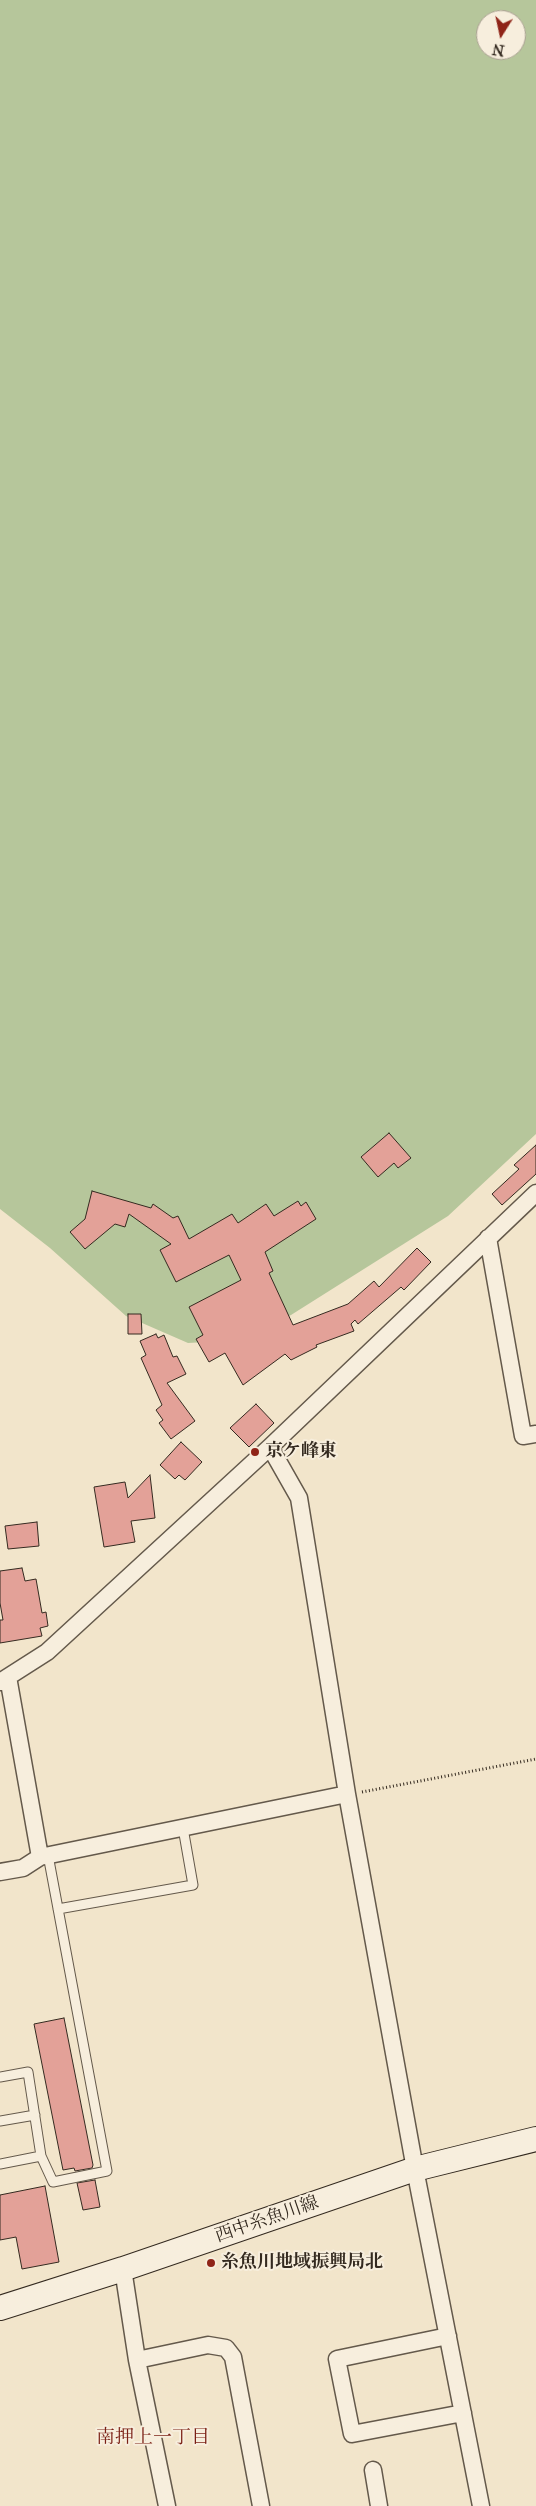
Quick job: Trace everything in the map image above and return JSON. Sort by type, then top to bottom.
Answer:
[{"type":"main road","name":"西中糸魚川線","points":[[0,2308],[124,2269],[415,2169],[536,2139]]},
{"type":"street","points":[[44,1856],[4,1680],[47,1652],[270,1447],[536,1193]]},
{"type":"street","points":[[488,1238],[523,1436],[536,1434]]},
{"type":"street","points":[[270,1447],[299,1498],[347,1794],[415,2169],[481,2506]]},
{"type":"street","points":[[0,1872],[23,1868],[44,1856],[347,1794]]},
{"type":"street","points":[[124,2269],[137,2360],[167,2506]]},
{"type":"street","points":[[448,2336],[337,2359],[352,2434],[463,2413]]},
{"type":"street","points":[[137,2360],[208,2345],[226,2348],[234,2356],[261,2506]]},
{"type":"street","points":[[372,2470],[379,2506]]},
{"type":"lane","points":[[58,1909],[193,1885],[183,1828]]},
{"type":"lane","points":[[0,2077],[28,2072],[41,2156],[52,2182],[107,2171],[58,1909],[44,1856]]},
{"type":"lane","points":[[0,2121],[35,2115]]},
{"type":"lane","points":[[0,2164],[41,2156]]},
{"type":"path","points":[[347,1794],[536,1759]]},
{"type":"green space","points":[[0,0],[536,0],[536,1134],[448,1216],[291,1315],[241,1340],[188,1343],[126,1316],[50,1248],[0,1209]]},
{"type":"building","points":[[389,1133],[411,1158],[398,1168],[394,1163],[378,1177],[361,1157]]},
{"type":"building","points":[[536,1145],[536,1174],[502,1205],[492,1194],[519,1169],[514,1165]]},
{"type":"building","points":[[92,1191],[151,1208],[153,1204],[173,1218],[178,1216],[189,1239],[232,1214],[238,1223],[266,1204],[274,1216],[298,1201],[301,1206],[306,1202],[316,1219],[265,1252],[273,1271],[269,1273],[293,1325],[348,1304],[374,1281],[379,1287],[417,1248],[431,1262],[404,1290],[401,1287],[358,1324],[355,1320],[351,1324],[354,1331],[316,1345],[317,1347],[291,1360],[285,1354],[243,1385],[225,1353],[209,1362],[196,1339],[203,1335],[189,1307],[241,1280],[229,1255],[176,1282],[160,1250],[171,1244],[129,1214],[125,1227],[115,1224],[85,1249],[70,1232],[85,1219]]},
{"type":"building","points":[[128,1314],[141,1314],[142,1334],[128,1334]]},
{"type":"building","points":[[156,1334],[158,1338],[164,1335],[173,1357],[177,1356],[186,1374],[167,1383],[195,1421],[171,1439],[159,1423],[163,1420],[156,1410],[162,1405],[141,1358],[146,1355],[140,1341]]},
{"type":"building","points":[[256,1404],[274,1423],[249,1447],[230,1428]]},
{"type":"building","points":[[181,1442],[202,1462],[185,1480],[179,1475],[175,1479],[160,1465]]},
{"type":"building","points":[[150,1475],[155,1518],[131,1521],[135,1542],[104,1547],[94,1487],[125,1482],[128,1498]]},
{"type":"building","points":[[37,1522],[39,1546],[8,1549],[5,1526]]},
{"type":"building","points":[[22,1568],[25,1581],[36,1579],[42,1613],[46,1612],[48,1626],[40,1628],[42,1636],[0,1643],[0,1620],[3,1620],[0,1603],[0,1571]]},
{"type":"building","points":[[64,2018],[93,2165],[92,2168],[75,2171],[74,2168],[63,2170],[34,2024]]},
{"type":"building","points":[[95,2180],[100,2207],[83,2210],[77,2183]]},
{"type":"building","points":[[45,2186],[59,2262],[22,2269],[16,2237],[0,2240],[0,2195]]},
{"type":"place","name":"京ケ峰東","points":[[255,1452]]},
{"type":"place","name":"糸魚川地域振興局北","points":[[211,2263]]},
{"type":"district","name":"南押上一丁目","points":[[153,2438]]}]
